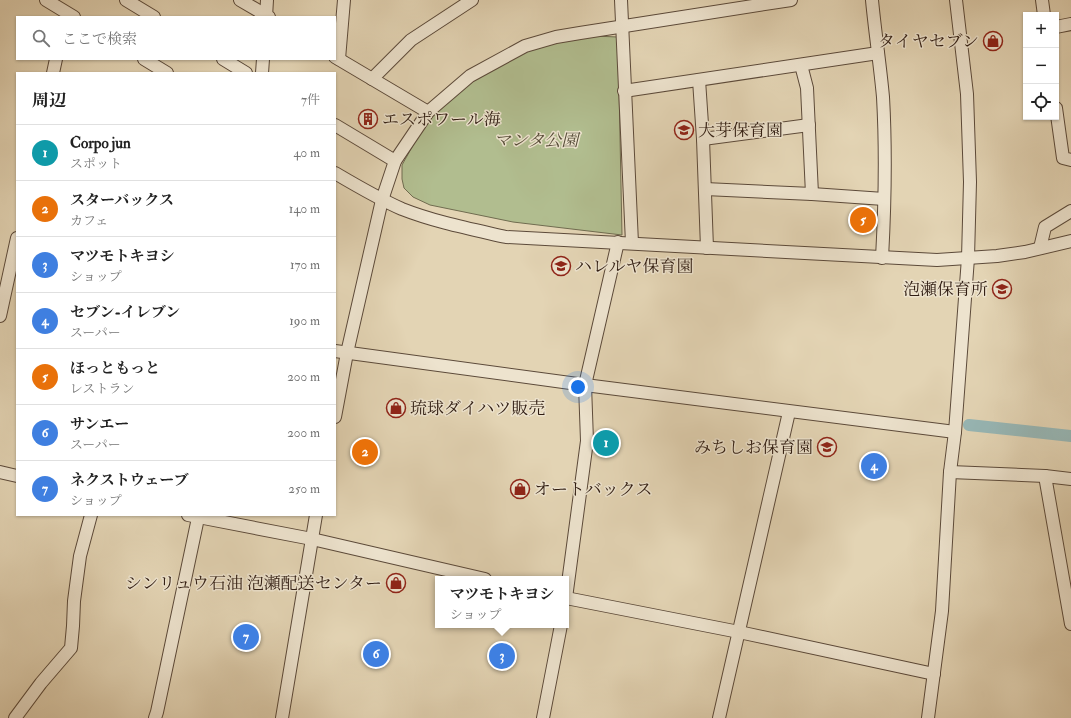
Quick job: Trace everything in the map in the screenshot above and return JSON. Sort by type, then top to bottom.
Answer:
[{"type":"street","points":[[46,0],[68,15]]},
{"type":"street","points":[[126,0],[152,16]]},
{"type":"street","points":[[240,0],[267,16]]},
{"type":"street","points":[[267,0],[267,16]]},
{"type":"street","points":[[344,0],[337,58],[428,112]]},
{"type":"street","points":[[372,79],[412,40],[472,0]]},
{"type":"street","points":[[621,0],[632,243]]},
{"type":"street","points":[[336,406],[341,352],[382,200],[395,160],[428,112],[470,76],[525,46],[556,37],[791,0]]},
{"type":"street","points":[[872,0],[883,96],[885,149],[882,258]]},
{"type":"street","points":[[928,718],[942,611],[950,472],[968,258],[970,182],[967,94],[956,0]]},
{"type":"street","points":[[1042,0],[1044,12]]},
{"type":"street","points":[[1059,26],[1071,24]]},
{"type":"street","points":[[624,91],[878,53]]},
{"type":"street","points":[[53,72],[56,60]]},
{"type":"street","points":[[146,60],[165,72]]},
{"type":"street","points":[[225,60],[244,72]]},
{"type":"street","points":[[262,72],[263,60]]},
{"type":"street","points":[[801,65],[807,88],[812,194]]},
{"type":"street","points":[[699,80],[707,248]]},
{"type":"street","points":[[1057,120],[1062,158],[1071,160]]},
{"type":"street","points":[[703,139],[809,124]]},
{"type":"street","points":[[336,127],[395,160]]},
{"type":"street","points":[[336,174],[382,200],[403,210],[451,224],[506,237],[937,260],[997,256],[1025,252],[1071,241]]},
{"type":"street","points":[[705,189],[884,199]]},
{"type":"street","points":[[1040,248],[1045,227],[1071,211]]},
{"type":"street","points":[[569,576],[587,441],[585,385],[618,242]]},
{"type":"street","points":[[0,316],[16,243]]},
{"type":"street","points":[[341,352],[789,412],[954,432]]},
{"type":"street","points":[[719,718],[789,412]]},
{"type":"street","points":[[0,472],[16,476]]},
{"type":"street","points":[[950,472],[1045,476],[1071,479]]},
{"type":"street","points":[[1045,476],[1071,624]]},
{"type":"street","points":[[15,718],[41,683],[71,648],[74,602],[80,556],[91,516]]},
{"type":"street","points":[[155,718],[193,516],[312,539],[472,576]]},
{"type":"street","points":[[282,718],[316,516]]},
{"type":"street","points":[[569,599],[739,632],[934,674]]},
{"type":"street","points":[[543,718],[560,628]]},
{"type":"green space","name":"マンタ公園","points":[[593,36],[618,37],[622,235],[513,222],[430,205],[413,197],[404,188],[402,179],[402,165],[421,131],[434,114],[471,80],[516,55],[545,43]]},
{"type":"waterway","points":[[969,425],[1071,436]]},
{"type":"place","name":"タイヤセブン","points":[[993,41]]},
{"type":"place","name":"エスポワール海","points":[[368,119]]},
{"type":"place","name":"大芽保育園","points":[[684,130]]},
{"type":"place","name":"ほっともっと","points":[[863,220]]},
{"type":"place","name":"ハレルヤ保育園","points":[[561,266]]},
{"type":"place","name":"泡瀬保育所","points":[[1002,289]]},
{"type":"place","name":"琉球ダイハツ販売","points":[[396,408]]},
{"type":"place","name":"Corpo jun","points":[[606,443]]},
{"type":"place","name":"みちしお保育園","points":[[827,447]]},
{"type":"place","name":"スターバックス","points":[[365,452]]},
{"type":"place","name":"セブン-イレブン","points":[[874,466]]},
{"type":"place","name":"オートバックス","points":[[520,489]]},
{"type":"place","name":"シンリュウ石油 泡瀬配送センター","points":[[396,583]]},
{"type":"place","name":"ネクストウェーブ","points":[[246,637]]},
{"type":"place","name":"サンエー","points":[[376,654]]},
{"type":"place","name":"マツモトキヨシ","points":[[502,656]]}]
